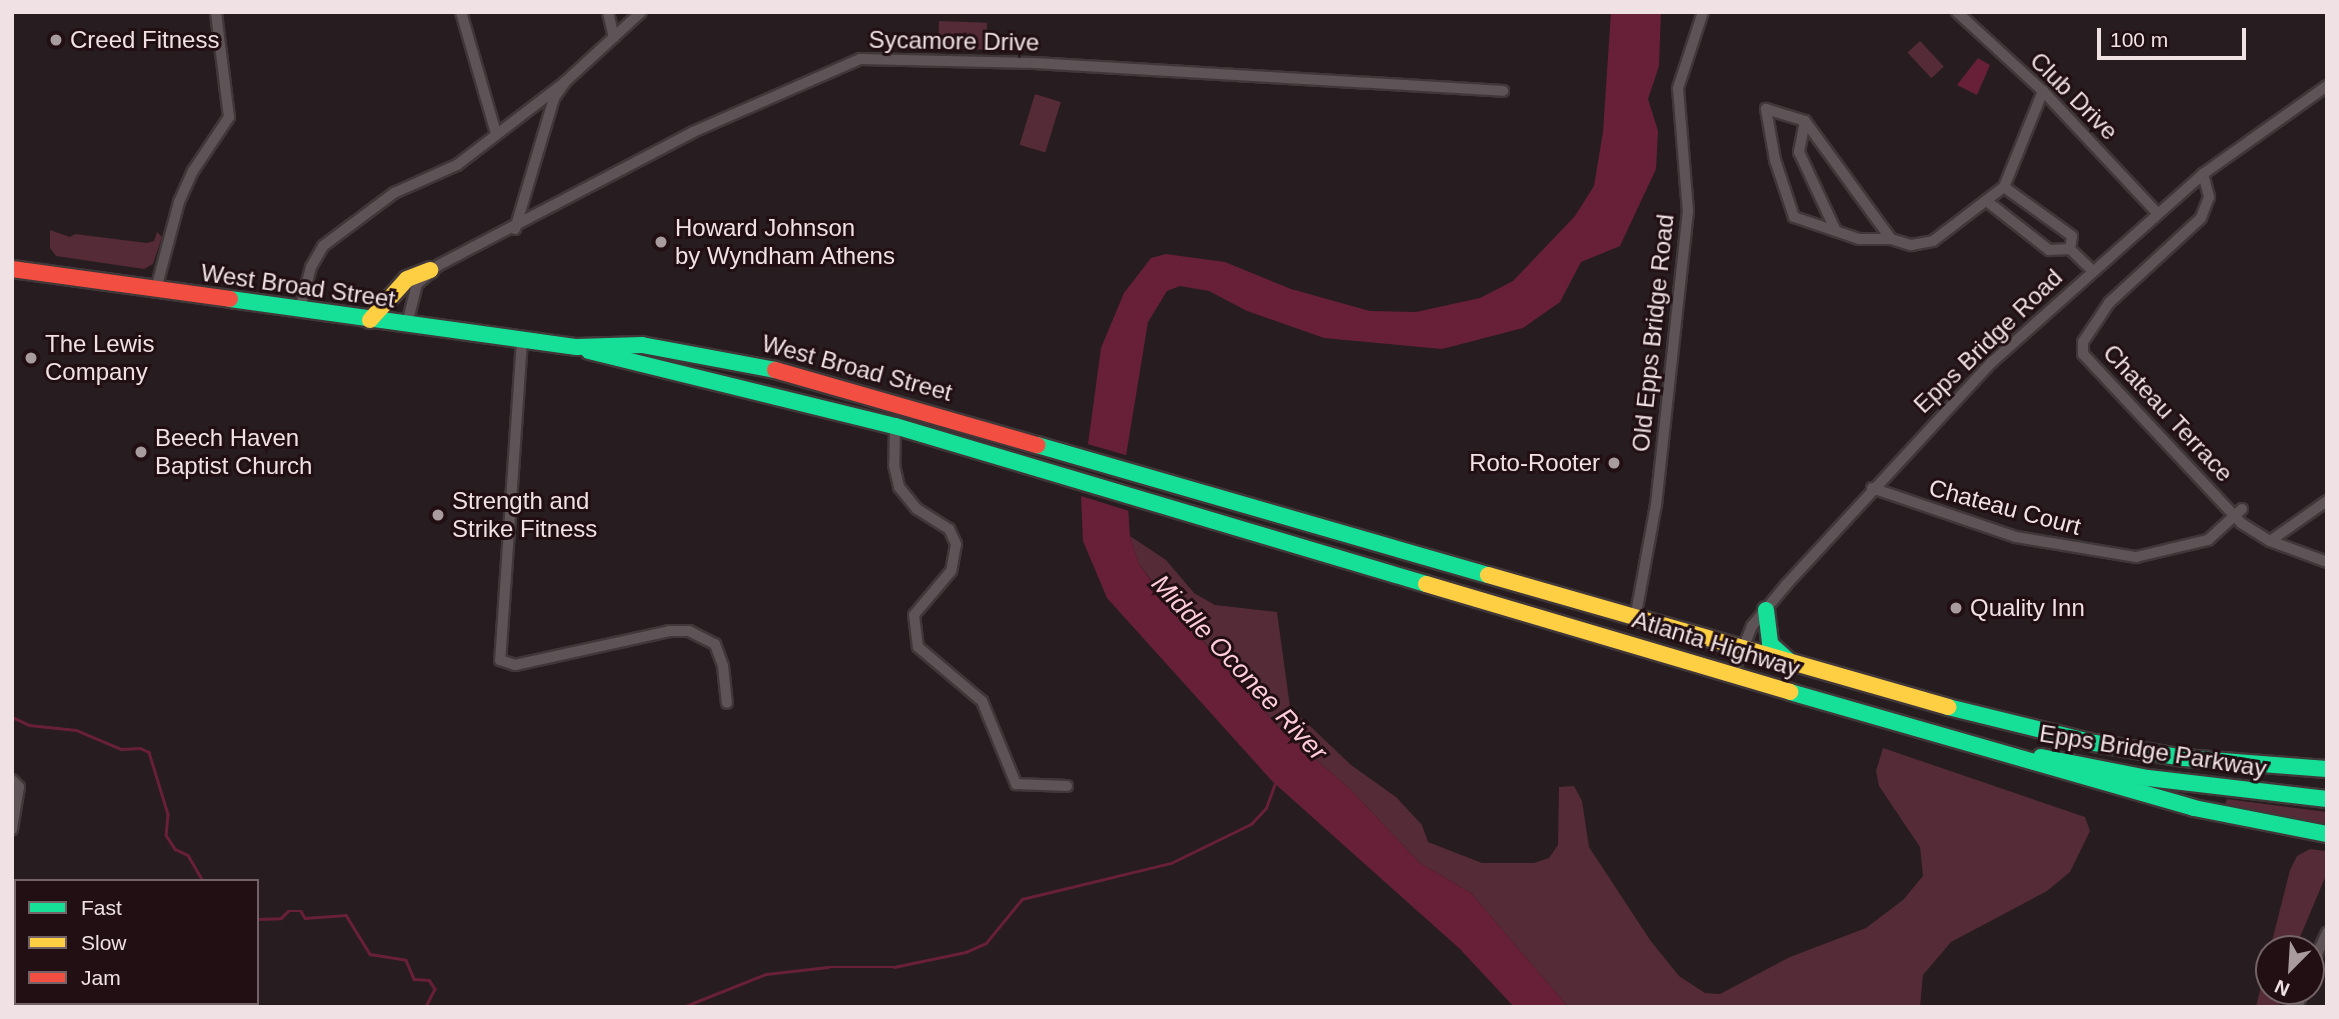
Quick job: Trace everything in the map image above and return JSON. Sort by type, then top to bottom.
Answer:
[{"type":"main road","name":"West Broad Street","points":[[12,270],[577,347],[642,345],[716,355],[809,377],[1120,467]]},
{"type":"main road","points":[[370,320],[407,279],[430,270]]},
{"type":"main road","name":"West Broad Street","points":[[577,347],[638,366],[804,401],[1094,487]]},
{"type":"main road","points":[[804,401],[809,377]]},
{"type":"main road","name":"Atlanta Highway","points":[[1120,467],[1794,666],[2095,743],[2227,763],[2324,768]]},
{"type":"main road","name":"Atlanta Highway","points":[[1094,487],[2194,808],[2326,835]]},
{"type":"main road","points":[[1766,610],[1770,644],[1794,666]]},
{"type":"main road","name":"Epps Bridge Parkway","points":[[1973,743],[2148,778],[2327,799]]},
{"type":"street","points":[[156,289],[179,202],[193,171],[229,117],[216,12]]},
{"type":"street","points":[[461,12],[496,133]]},
{"type":"street","points":[[608,12],[614,37]]},
{"type":"street","points":[[300,309],[311,267],[323,246],[380,201],[457,165],[565,82],[641,12]]},
{"type":"street","name":"Old Epps Bridge Road","points":[[1635,619],[1656,505],[1688,212],[1678,88],[1703,12]]},
{"type":"street","name":"Club Drive","points":[[1957,12],[2043,91],[2157,213]]},
{"type":"street","name":"Sycamore Drive","points":[[430,270],[515,229],[692,132],[860,59],[1034,64],[1503,91]]},
{"type":"street","points":[[515,229],[554,98],[565,82]]},
{"type":"street","name":"Epps Bridge Road","points":[[1732,675],[1739,650],[1766,610],[1872,488],[1991,363],[2092,270],[2203,174],[2327,86]]},
{"type":"street","points":[[1891,239],[1805,121],[1766,109],[1775,160],[1794,217],[1859,239],[1891,239],[1911,245],[1933,241],[1988,202],[2004,187],[2043,91]]},
{"type":"street","points":[[1805,121],[1799,152],[1836,231]]},
{"type":"street","name":"Chateau Terrace","points":[[2203,174],[2209,197],[2201,218],[2109,303],[2083,342],[2084,354],[2239,513],[2270,541],[2327,562]]},
{"type":"street","points":[[2004,187],[2072,236],[2070,249]]},
{"type":"street","points":[[1988,202],[2049,250],[2070,249],[2092,270]]},
{"type":"street","points":[[407,324],[413,293],[430,270]]},
{"type":"street","points":[[522,340],[499,660],[515,665],[668,631],[689,631],[715,644],[723,666],[727,703]]},
{"type":"street","points":[[895,426],[894,465],[899,487],[917,509],[949,529],[956,544],[951,571],[914,615],[918,647],[982,701],[1016,784],[1067,786]]},
{"type":"street","name":"Chateau Court","points":[[1872,488],[2016,537],[2125,556],[2151,555],[2208,540],[2239,513]]},
{"type":"street","points":[[2270,541],[2327,501]]},
{"type":"street","points":[[12,780],[19,787],[12,829]]},
{"type":"shaded area","points":[[1611,12],[1661,12],[1659,66],[1648,99],[1658,131],[1656,169],[1620,246],[1581,262],[1560,302],[1523,328],[1442,349],[1324,338],[1247,311],[1209,291],[1180,286],[1167,291],[1148,322],[1125,462],[1130,536],[1139,564],[1154,585],[1281,730],[1348,787],[1420,863],[1471,893],[1568,1007],[1514,1007],[1460,949],[1273,782],[1107,598],[1083,541],[1081,496],[1101,348],[1124,293],[1151,258],[1166,254],[1225,262],[1291,289],[1370,311],[1416,312],[1480,298],[1513,281],[1575,216],[1594,186],[1603,132]]},
{"type":"shaded area","points":[[939,21],[987,23],[986,50],[938,48]]},
{"type":"shaded area","points":[[1920,41],[1944,67],[1931,78],[1908,53]]},
{"type":"shaded area","points":[[1978,58],[1990,65],[1977,95],[1957,85]]},
{"type":"shaded area","points":[[1035,94],[1061,102],[1045,153],[1020,145]]},
{"type":"shaded area","points":[[50,230],[70,237],[75,234],[147,243],[154,241],[157,232],[162,237],[153,264],[144,269],[56,256],[50,248]]},
{"type":"shaded area","points":[[1130,536],[1166,560],[1194,593],[1215,605],[1277,612],[1290,707],[1351,765],[1396,797],[1422,825],[1428,842],[1482,863],[1534,863],[1549,858],[1558,845],[1559,787],[1574,786],[1582,801],[1589,847],[1650,940],[1679,976],[1705,993],[1720,994],[1790,957],[1866,928],[1903,900],[1923,876],[1920,847],[1879,786],[1876,771],[1883,748],[2085,817],[2090,831],[2070,872],[2047,891],[1951,942],[1923,975],[1920,1007],[1568,1007],[1471,893],[1420,863],[1348,787],[1281,730],[1154,584],[1139,564]]},
{"type":"shaded area","points":[[2227,799],[2327,812],[2327,827],[2224,808]]},
{"type":"shaded area","points":[[2310,849],[2326,851],[2327,873],[2301,935],[2274,935],[2290,870],[2297,856]]},
{"type":"shaded area","points":[[2256,1005],[2280,1005],[2279,1007]]},
{"type":"pier","points":[[1084,443],[1129,456],[1129,511],[1078,495]]},
{"type":"waterway","points":[[12,717],[29,725],[76,730],[121,749],[140,748],[149,752],[168,814],[166,835],[175,849],[188,855],[202,879]]},
{"type":"waterway","points":[[683,1007],[766,974],[828,967],[894,967],[966,952],[986,943],[1022,899],[1171,863],[1251,824],[1266,808],[1276,780]]},
{"type":"waterway","points":[[259,919],[281,918],[288,911],[301,911],[305,918],[346,915],[370,954],[406,960],[414,979],[429,980],[435,989],[426,1007]]},
{"type":"traffic: fast","points":[[230,299],[577,347],[642,345],[775,370]]},
{"type":"traffic: fast","points":[[589,351],[895,426],[1426,584]]},
{"type":"traffic: fast","points":[[1037,445],[1488,575]]},
{"type":"traffic: fast","points":[[1766,610],[1770,644],[1790,662]]},
{"type":"traffic: fast","points":[[1790,692],[2194,808],[2327,834]]},
{"type":"traffic: fast","points":[[1948,707],[2095,743],[2184,758],[2327,769]]},
{"type":"traffic: fast","points":[[2041,757],[2148,778],[2327,799]]},
{"type":"traffic: slow","points":[[370,320],[407,279],[430,270]]},
{"type":"traffic: slow","points":[[1488,575],[1948,707]]},
{"type":"traffic: slow","points":[[1426,584],[1790,692]]},
{"type":"traffic: jam","points":[[12,269],[230,299]]},
{"type":"traffic: jam","points":[[775,370],[1037,445]]},
{"type":"place","name":"Creed Fitness","points":[[56,40]]},
{"type":"place","name":"Howard Johnson by Wyndham Athens","points":[[661,242]]},
{"type":"place","name":"The Lewis Company","points":[[31,358]]},
{"type":"place","name":"Beech Haven Baptist Church","points":[[141,452]]},
{"type":"place","name":"Roto-Rooter","points":[[1614,463]]},
{"type":"place","name":"Strength and Strike Fitness","points":[[438,515]]},
{"type":"place","name":"Quality Inn","points":[[1956,608]]},
{"type":"water label","name":"Middle Oconee River","points":[[1239,668]]}]
